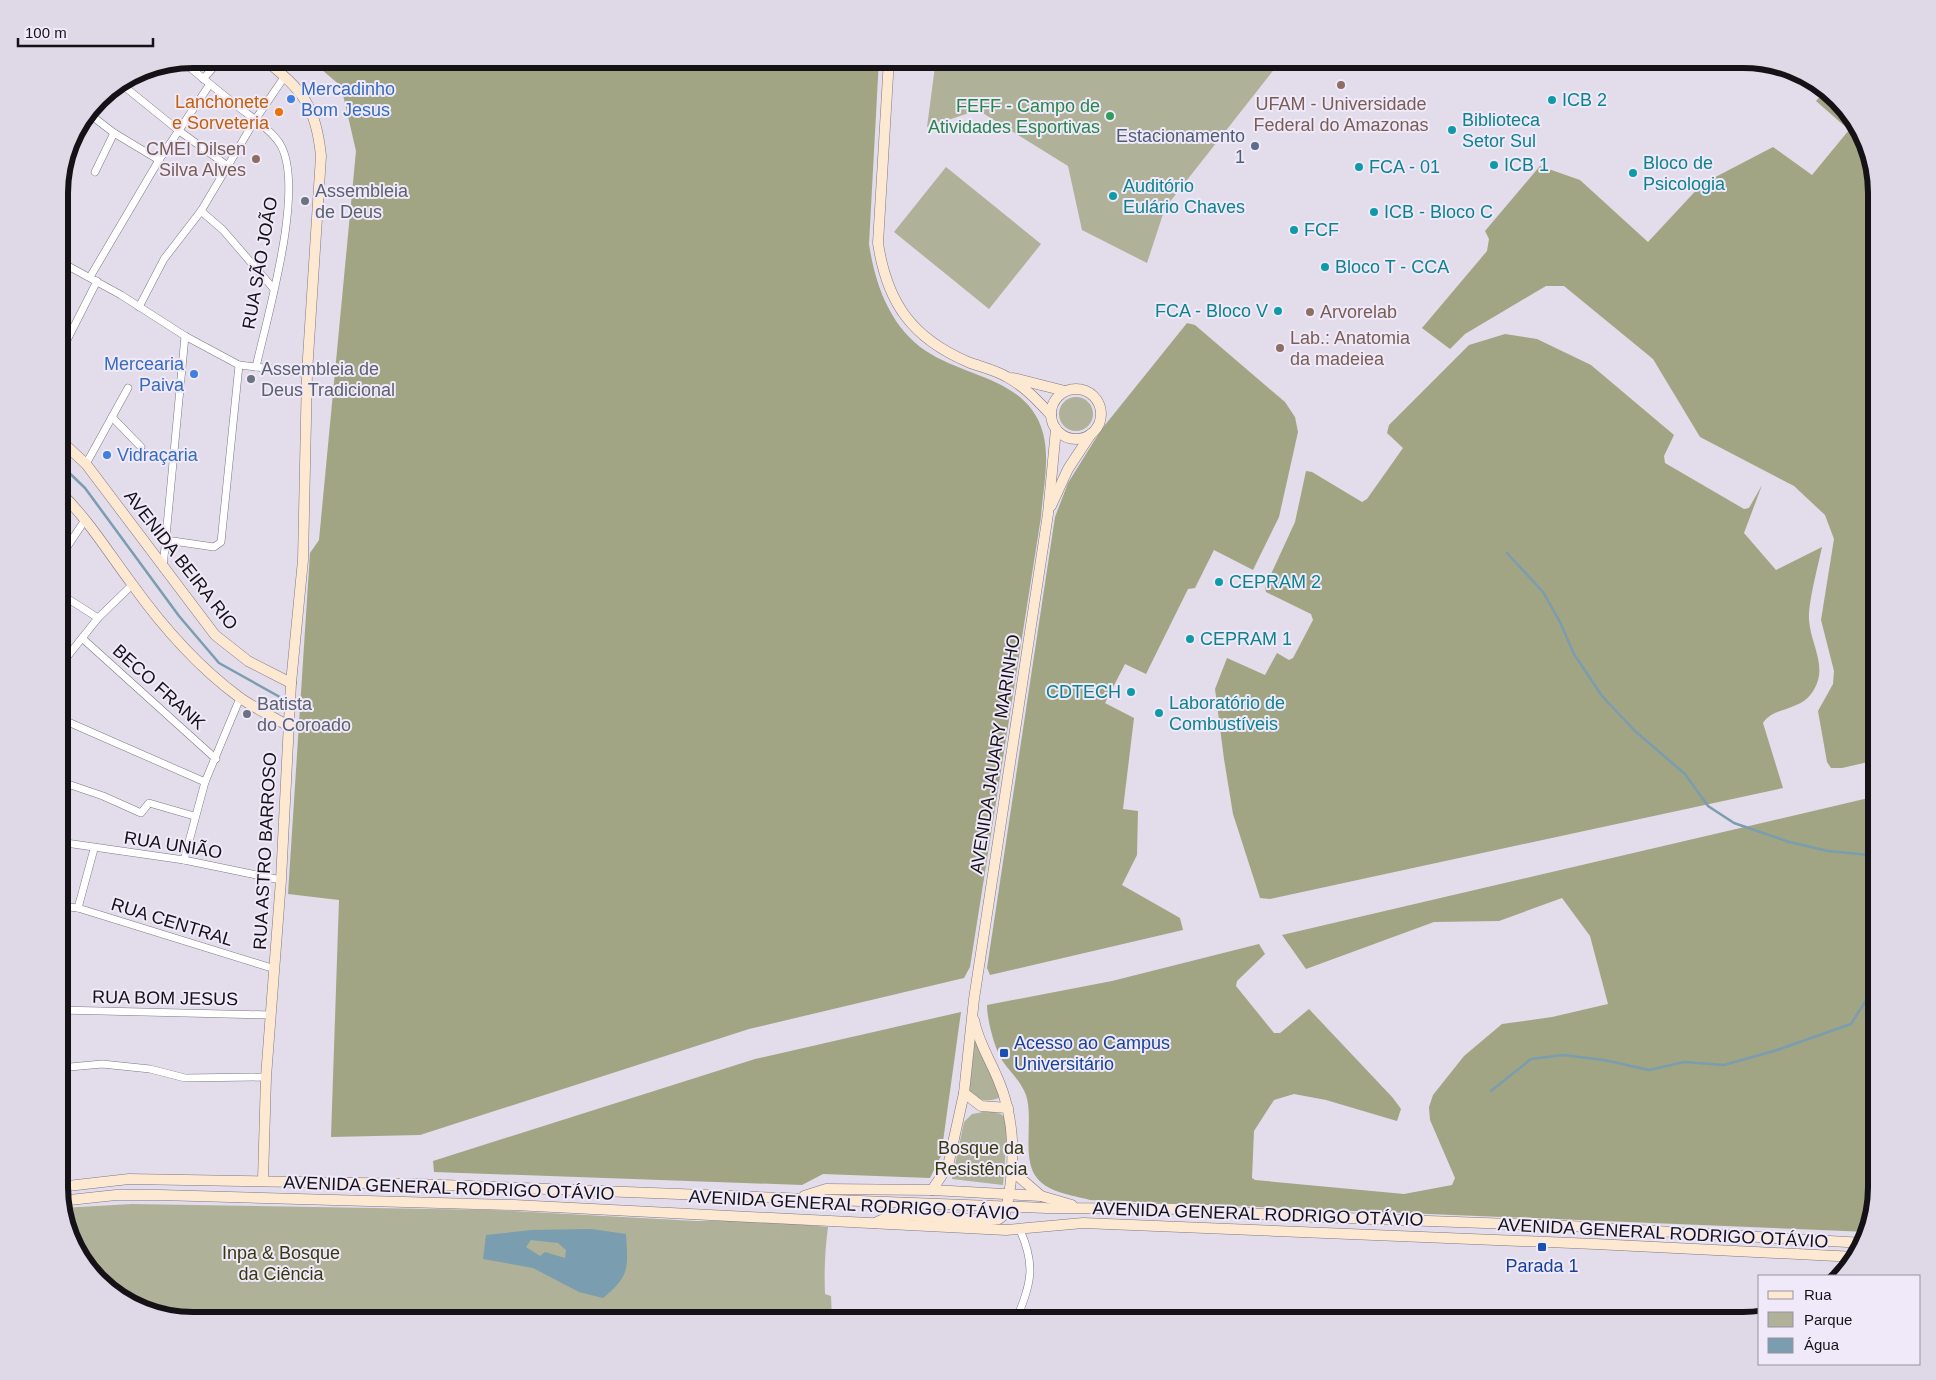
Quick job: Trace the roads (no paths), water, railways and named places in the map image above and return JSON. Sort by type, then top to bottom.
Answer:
[{"type":"street","name":"RUA SÃO JOÃO","points":[[190,68],[255,120],[279,143],[286,158],[289,178],[287,223],[256,367]]},
{"type":"street","points":[[203,79],[213,68]]},
{"type":"street","name":"RUA ASTRO BARROSO","points":[[262,1180],[270,1015],[282,880],[288,726],[303,560],[308,373],[321,156],[319,135],[309,105],[299,90],[275,68]]},
{"type":"street","points":[[888,68],[878,243],[882,271],[892,296],[906,318],[932,344],[970,363],[991,369],[1009,378],[1037,400],[1051,415],[1056,429],[1061,434],[1076,439],[1090,434],[1096,428],[1100,413],[1095,398],[1090,393],[1078,389],[1066,391],[1035,382],[1009,378]]},
{"type":"street","points":[[139,307],[164,259],[201,211],[229,167],[255,120],[285,76]]},
{"type":"street","points":[[90,277],[159,160],[210,84]]},
{"type":"street","points":[[125,87],[178,130],[229,167]]},
{"type":"street","points":[[93,117],[114,133],[159,160]]},
{"type":"street","points":[[95,172],[114,133]]},
{"type":"street","points":[[201,211],[223,230],[273,288]]},
{"type":"street","points":[[68,266],[97,281],[185,336],[239,365],[308,373]]},
{"type":"street","points":[[68,338],[97,281]]},
{"type":"street","points":[[163,568],[185,336]]},
{"type":"street","points":[[166,540],[214,547],[220,542],[239,365]]},
{"type":"street","points":[[86,464],[128,388]]},
{"type":"street","points":[[1051,415],[1055,401],[1066,391]]},
{"type":"street","points":[[112,417],[141,447]]},
{"type":"street","name":"AVENIDA JAUARY MARINHO","points":[[932,1190],[948,1166],[964,1093],[974,999],[1048,514],[1056,429]]},
{"type":"street","name":"AVENIDA JAUARY MARINHO","points":[[1048,514],[1068,469],[1090,434]]},
{"type":"street","name":"AVENIDA BEIRA RIO","points":[[68,447],[86,464],[215,635],[248,661],[291,683]]},
{"type":"street","points":[[68,501],[85,520],[174,637],[199,663],[240,698],[288,726]]},
{"type":"street","points":[[68,546],[85,520]]},
{"type":"street","points":[[68,655],[98,618],[132,584]]},
{"type":"street","points":[[68,599],[98,618]]},
{"type":"street","name":"BECO FRANK","points":[[82,638],[216,759]]},
{"type":"street","points":[[184,860],[194,816],[205,782],[240,698]]},
{"type":"street","points":[[68,722],[205,782]]},
{"type":"street","points":[[68,783],[141,813],[149,803],[194,816]]},
{"type":"street","name":"RUA UNIÃO","points":[[68,844],[94,849],[184,860],[282,880]]},
{"type":"street","points":[[78,908],[94,849]]},
{"type":"street","name":"RUA CENTRAL","points":[[68,907],[78,908],[275,969]]},
{"type":"street","name":"AVENIDA JAUARY MARINHO","points":[[974,999],[977,1034],[998,1078],[1008,1108],[1012,1130],[1011,1170],[1007,1206]]},
{"type":"street","name":"RUA BOM JESUS","points":[[68,1010],[270,1015]]},
{"type":"street","points":[[68,1067],[102,1064],[150,1069],[185,1078],[266,1077]]},
{"type":"street","points":[[964,1093],[981,1106]]},
{"type":"street","points":[[959,1115],[981,1106],[1008,1108]]},
{"type":"street","points":[[1011,1170],[1041,1196]]},
{"type":"street","name":"AVENIDA GENERAL RODRIGO OTÁVIO","points":[[68,1186],[129,1179],[262,1180],[664,1192],[796,1199],[1085,1209],[1195,1210],[1290,1216],[1418,1219],[1856,1243]]},
{"type":"street","name":"AVENIDA GENERAL RODRIGO OTÁVIO","points":[[796,1199],[826,1189],[932,1190],[1041,1196],[1085,1209]]},
{"type":"street","name":"AVENIDA GENERAL RODRIGO OTÁVIO","points":[[69,1200],[116,1195],[160,1195],[514,1205],[1020,1230],[1092,1223],[1848,1257]]},
{"type":"street","points":[[873,1224],[892,1215],[901,1214],[999,1219],[1006,1214],[1007,1206]]},
{"type":"street","points":[[1019,1312],[1029,1284],[1031,1269],[1030,1256],[1020,1230]]},
{"type":"water","points":[[591,1229],[626,1234],[627,1263],[623,1277],[603,1298],[579,1292],[533,1268],[483,1259],[486,1235],[532,1230]],"holes":[[[531,1240],[558,1243],[566,1250],[565,1258],[545,1252],[540,1256],[526,1247]]]},
{"type":"waterway","points":[[68,472],[85,488],[179,616],[219,663],[287,701]]},
{"type":"waterway","points":[[1507,553],[1543,592],[1560,622],[1574,654],[1602,696],[1635,731],[1685,774],[1708,806],[1734,823],[1789,842],[1828,851],[1868,855]]},
{"type":"waterway","points":[[1491,1091],[1531,1059],[1563,1055],[1604,1060],[1649,1070],[1684,1062],[1724,1065],[1774,1051],[1851,1024],[1868,997]]},
{"type":"place","name":"UFAM - Universidade Federal do Amazonas","points":[[1341,85]]},
{"type":"place","name":"Mercadinho Bom Jesus","points":[[291,99]]},
{"type":"place","name":"ICB 2","points":[[1552,100]]},
{"type":"place","name":"Lanchonete e Sorveteria","points":[[279,112]]},
{"type":"place","name":"FEFF - Campo de Atividades Esportivas","points":[[1110,116]]},
{"type":"place","name":"Biblioteca Setor Sul","points":[[1452,130]]},
{"type":"place","name":"Estacionamento 1","points":[[1255,146]]},
{"type":"place","name":"CMEI Dilsen Silva Alves","points":[[256,159]]},
{"type":"place","name":"ICB 1","points":[[1494,165]]},
{"type":"place","name":"FCA - 01","points":[[1359,167]]},
{"type":"place","name":"Bloco de Psicologia","points":[[1633,173]]},
{"type":"place","name":"Auditório Eulário Chaves","points":[[1113,196]]},
{"type":"place","name":"Assembleia de Deus","points":[[305,201]]},
{"type":"place","name":"ICB - Bloco C","points":[[1374,212]]},
{"type":"place","name":"FCF","points":[[1294,230]]},
{"type":"place","name":"Bloco T - CCA","points":[[1325,267]]},
{"type":"place","name":"FCA - Bloco V","points":[[1278,311]]},
{"type":"place","name":"Arvorelab","points":[[1310,312]]},
{"type":"place","name":"Lab.: Anatomia da madeiea","points":[[1280,348]]},
{"type":"place","name":"Mercearia Paiva","points":[[194,374]]},
{"type":"place","name":"Assembleia de Deus Tradicional","points":[[251,379]]},
{"type":"place","name":"Vidraçaria","points":[[107,455]]},
{"type":"place","name":"CEPRAM 2","points":[[1219,582]]},
{"type":"place","name":"CEPRAM 1","points":[[1190,639]]},
{"type":"place","name":"CDTECH","points":[[1131,692]]},
{"type":"place","name":"Laboratório de Combustíveis","points":[[1159,713]]},
{"type":"place","name":"Batista do Coroado","points":[[247,714]]},
{"type":"place","name":"Acesso ao Campus Universitário","points":[[1004,1053]]},
{"type":"place","name":"Parada 1","points":[[1542,1247]]},
{"type":"park label","name":"Bosque da Resistência","points":[[981,1158]]},
{"type":"park label","name":"Inpa & Bosque da Ciência","points":[[281,1263]]}]
